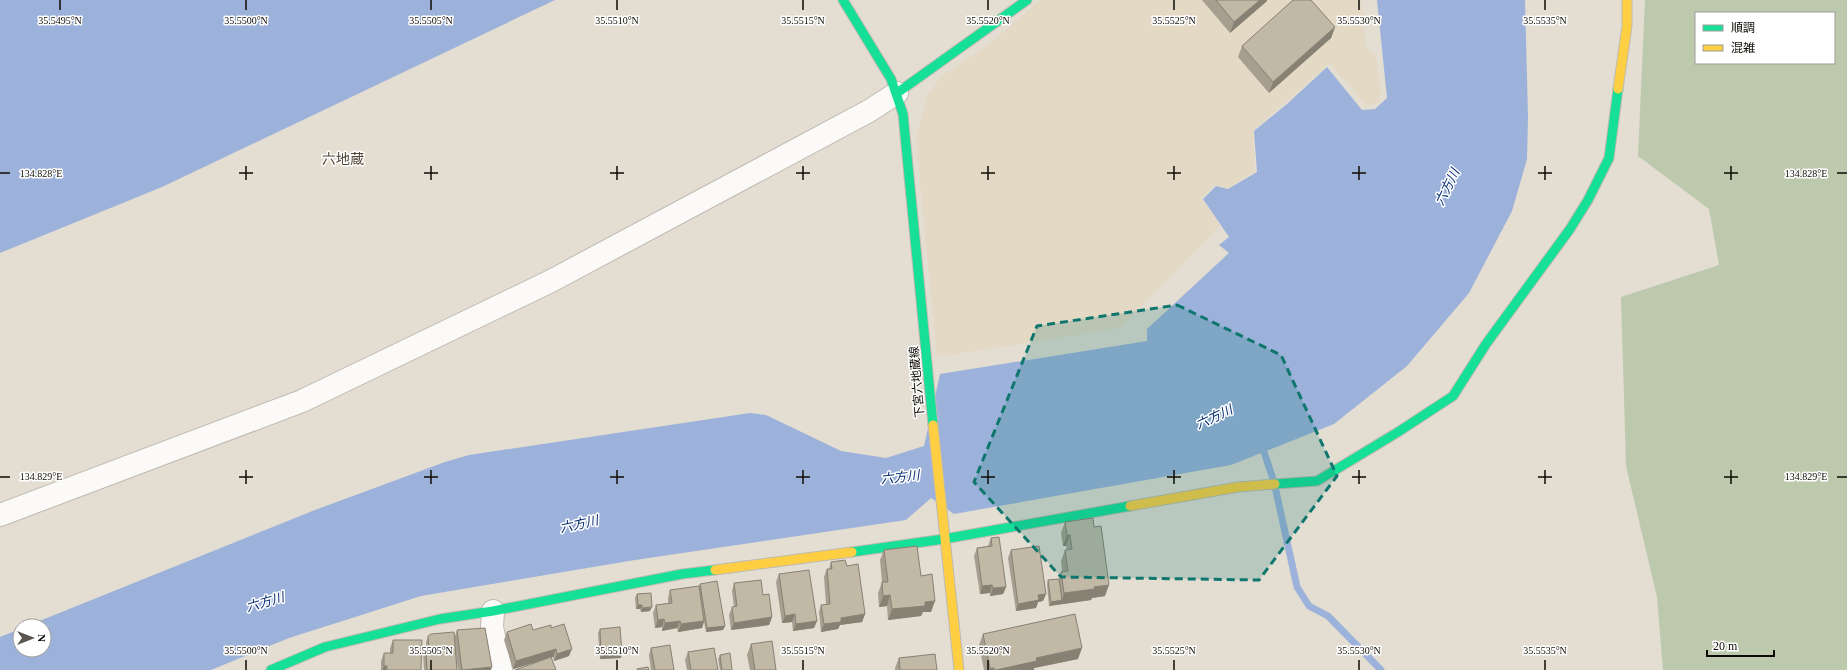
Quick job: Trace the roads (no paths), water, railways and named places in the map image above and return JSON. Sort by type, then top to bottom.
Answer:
[{"type":"street","name":"下宮六地蔵線","points":[[843,0],[886,70],[897,93],[906,131],[942,522],[959,670]]},
{"type":"street","points":[[0,515],[302,401],[551,281],[870,110],[897,93],[1027,0]]},
{"type":"street","points":[[271,670],[325,647],[440,619],[493,611],[682,574],[782,562],[944,539],[1238,487],[1317,481],[1398,432],[1453,396],[1486,344],[1570,229],[1588,200],[1609,158],[1627,26],[1627,0]]},
{"type":"street","points":[[493,611],[492,627],[501,670]]},
{"type":"water","points":[[0,0],[555,0],[162,187],[0,253]]},
{"type":"water","name":"六方川","points":[[1377,0],[1525,0],[1528,117],[1527,159],[1512,211],[1469,293],[1407,366],[1334,424],[1231,465],[954,514],[931,498],[906,520],[635,560],[421,596],[289,638],[211,670],[0,670],[0,637],[12,632],[12,658],[52,658],[52,618],[47,618],[315,510],[445,462],[469,455],[750,413],[766,415],[841,451],[886,458],[924,446],[940,374],[1147,341],[1147,329],[1229,253],[1219,245],[1229,237],[1203,199],[1216,186],[1228,189],[1257,172],[1254,131],[1287,104],[1327,67],[1362,110],[1375,109],[1387,98]]},
{"type":"waterway","points":[[1261,443],[1274,482],[1297,587],[1309,606],[1328,616],[1381,670]]},
{"type":"district","name":"六地蔵","points":[[343,159]]}]
